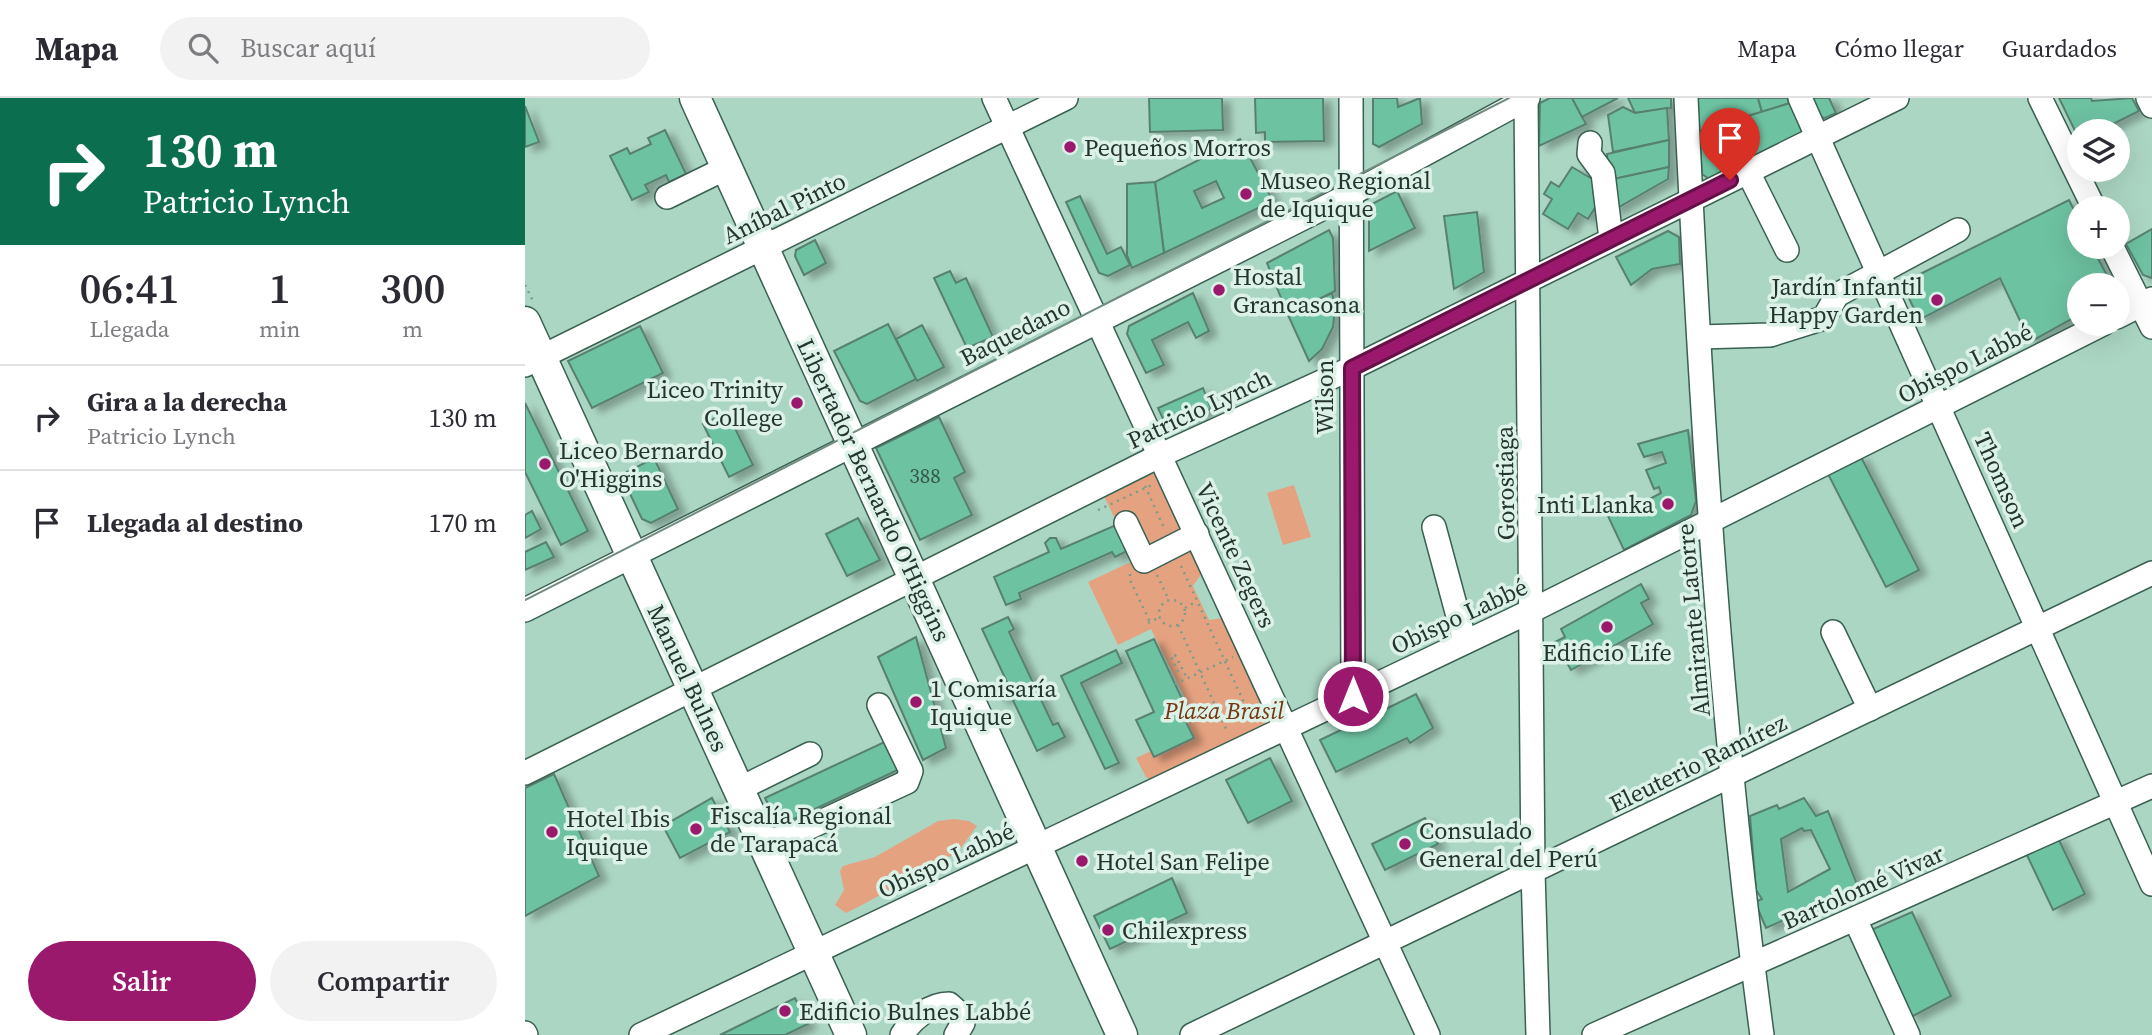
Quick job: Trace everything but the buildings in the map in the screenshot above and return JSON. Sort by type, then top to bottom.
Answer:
[{"type":"main road","name":"Libertador Bernardo O'Higgins","points":[[695,98],[1122,1035]]},
{"type":"main road","name":"Manuel Bulnes","points":[[525,322],[533,361],[633,557],[851,1035]]},
{"type":"street","name":"Vicente Zegers","points":[[995,98],[1428,1035]]},
{"type":"street","name":"Aníbal Pinto","points":[[533,361],[1066,98]]},
{"type":"street","name":"Wilson","points":[[1351,98],[1353,696]]},
{"type":"street","name":"Baquedano","points":[[525,610],[1351,194],[1526,98]]},
{"type":"street","name":"Gorostiaga","points":[[1526,98],[1533,872],[1538,1035]]},
{"type":"street","name":"Almirante Latorre","points":[[1686,98],[1699,337],[1732,775],[1762,1035]]},
{"type":"street","name":"Thomson","points":[[1800,98],[2152,884]]},
{"type":"street","name":"Patricio Lynch","points":[[525,773],[1136,467],[1352,368],[1897,98]]},
{"type":"street","points":[[2040,98],[2088,196]]},
{"type":"street","points":[[2148,98],[2152,106]]},
{"type":"street","points":[[1590,143],[1589,155],[1603,173],[1611,239]]},
{"type":"street","points":[[667,197],[726,167]]},
{"type":"street","points":[[1748,172],[1787,250]]},
{"type":"street","points":[[1699,337],[1770,335],[1824,318],[1837,295],[1958,230]]},
{"type":"street","points":[[2120,259],[2147,302],[2152,327]]},
{"type":"street","points":[[2130,310],[2147,302]]},
{"type":"street","name":"Obispo Labbé","points":[[641,1035],[1713,522],[1939,404],[2078,336]]},
{"type":"street","points":[[1126,523],[1144,561],[1197,534]]},
{"type":"street","points":[[1434,527],[1465,642]]},
{"type":"street","name":"Eleuterio Ramírez","points":[[1192,1035],[2152,573]]},
{"type":"street","points":[[1833,632],[1870,709]]},
{"type":"street","points":[[764,843],[797,833],[907,782],[911,771],[879,705]]},
{"type":"street","points":[[739,789],[810,754]]},
{"type":"street","name":"Bartolomé Vivar","points":[[1594,1035],[2152,786]]},
{"type":"street","points":[[1855,919],[1908,1035]]},
{"type":"street","points":[[902,1035],[909,1023],[939,1004],[949,1004],[958,1012],[963,1023],[956,1035]]},
{"type":"path","points":[[1136,467],[1224,661],[1258,733],[1264,739]]},
{"type":"path","points":[[1144,561],[1131,568],[1130,580],[1149,623],[1160,617]]},
{"type":"path","points":[[1168,600],[1177,600],[1184,608],[1184,619],[1178,625],[1169,626],[1160,617],[1160,609],[1168,600]]},
{"type":"path","points":[[1184,608],[1197,601]]},
{"type":"path","points":[[1178,625],[1228,734]]},
{"type":"path","points":[[1175,684],[1239,654]]},
{"type":"path","points":[[1171,675],[1178,671],[1171,657],[1175,655],[1187,678]]},
{"type":"green space","name":"Plaza Brasil","points":[[1144,472],[1155,474],[1202,573],[1193,586],[1209,620],[1222,618],[1270,720],[1269,727],[1158,784],[1146,777],[1136,758],[1151,751],[1154,756],[1193,738],[1180,709],[1188,704],[1151,629],[1118,645],[1088,582],[1135,560],[1102,492]]},
{"type":"green space","points":[[1294,485],[1311,537],[1283,545],[1267,493]]},
{"type":"green space","points":[[938,821],[969,821],[977,826],[958,852],[846,913],[835,905],[844,890],[840,871],[843,866],[875,857]]},
{"type":"tram line","points":[[525,600],[1509,98]]},
{"type":"place","name":"Pequeños Morros","points":[[1070,147]]},
{"type":"place","name":"Museo Regional de Iquique","points":[[1246,194]]},
{"type":"place","name":"Hostal Grancasona","points":[[1219,290]]},
{"type":"place","name":"Jardín Infantil Happy Garden","points":[[1937,300]]},
{"type":"place","name":"Liceo Trinity College","points":[[797,403]]},
{"type":"place","name":"Liceo Bernardo O'Higgins","points":[[545,464]]},
{"type":"place","name":"Inti Llanka","points":[[1668,504]]},
{"type":"place","name":"Edificio Life","points":[[1607,627]]},
{"type":"place","name":"1 Comisaría Iquique","points":[[916,702]]},
{"type":"place","name":"Fiscalía Regional de Tarapacá","points":[[696,829]]},
{"type":"place","name":"Hotel Ibis Iquique","points":[[552,832]]},
{"type":"place","name":"Consulado General del Perú","points":[[1405,844]]},
{"type":"place","name":"Hotel San Felipe","points":[[1082,861]]},
{"type":"place","name":"Chilexpress","points":[[1108,930]]},
{"type":"place","name":"Edificio Bulnes Labbé","points":[[785,1011]]},
{"type":"route","points":[[1353,696],[1352,368],[1730,180]]}]
